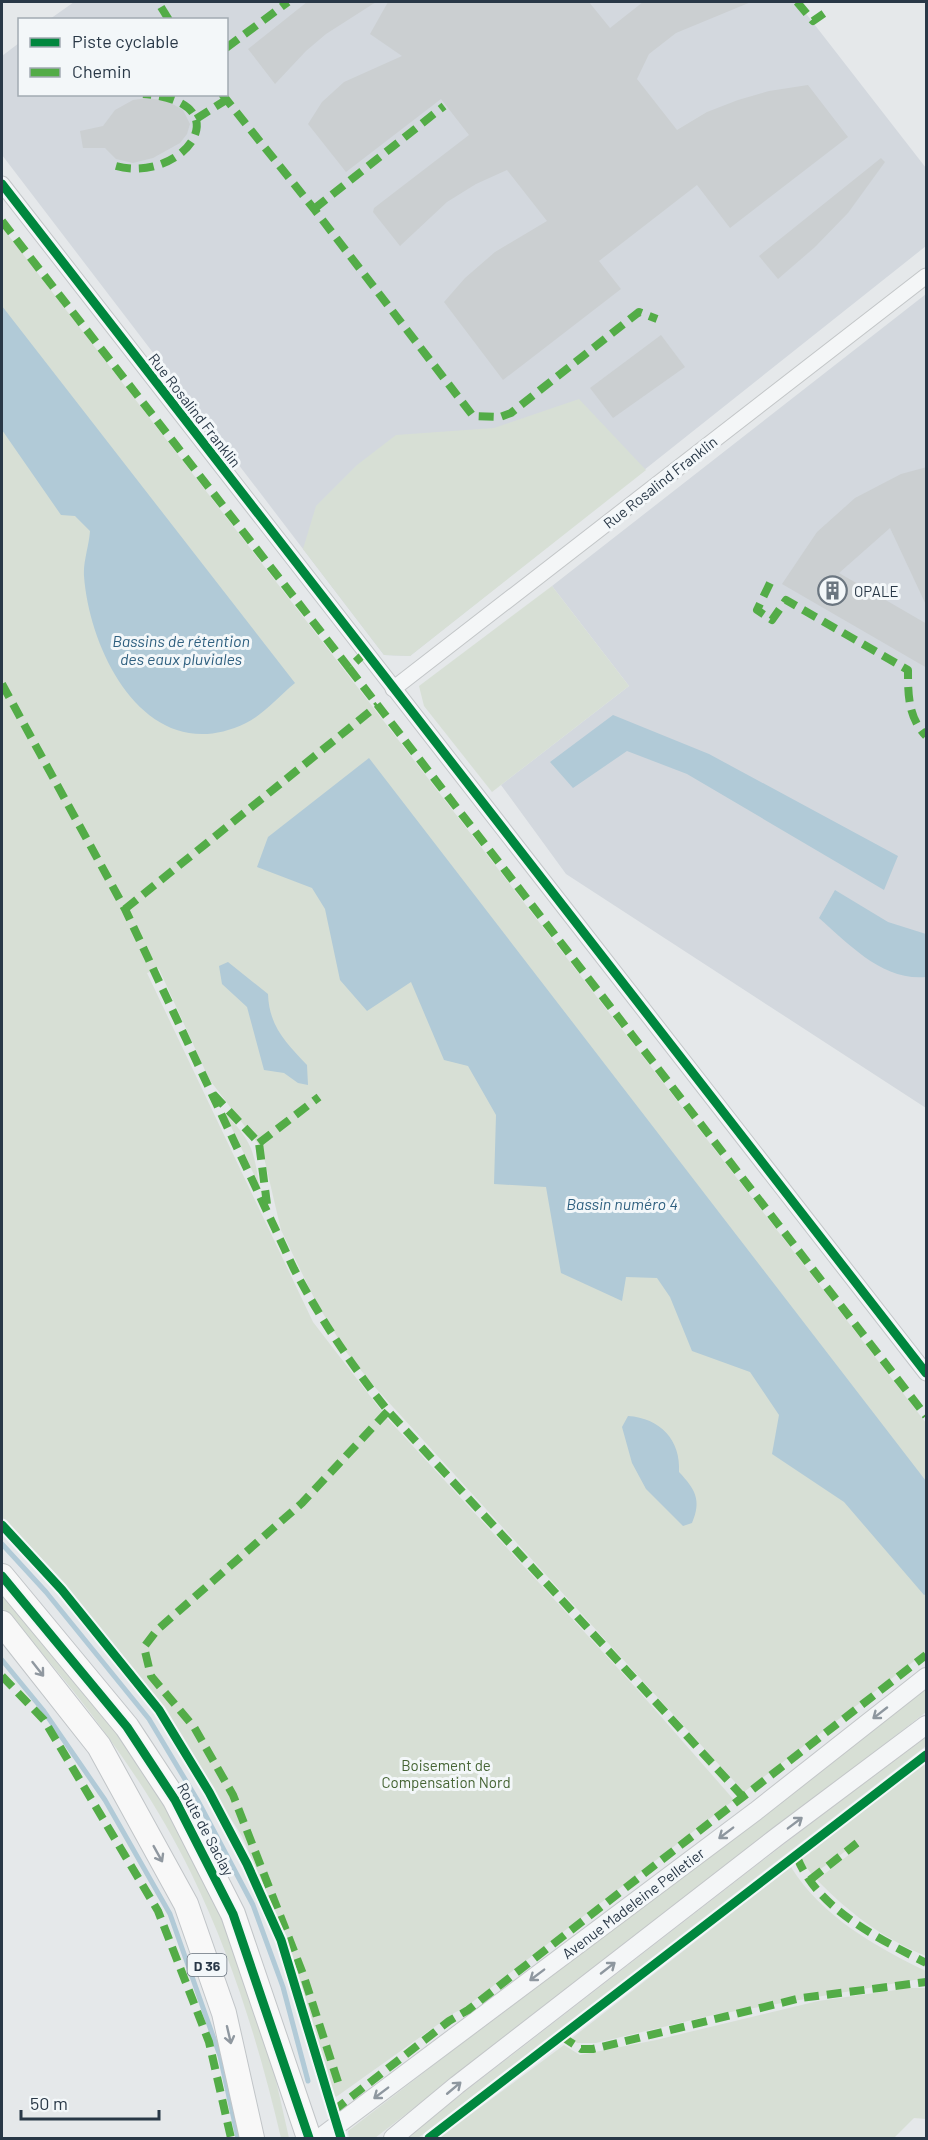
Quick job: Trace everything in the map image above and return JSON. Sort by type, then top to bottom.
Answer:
[{"type":"main road","name":"Route de Saclay","points":[[2,1576],[127,1727],[191,1828],[218,1880],[246,1946],[309,2139]]},
{"type":"main road","name":"D 36","points":[[2,1623],[99,1746],[186,1904],[224,2013],[252,2139]]},
{"type":"street","name":"Rue Rosalind Franklin","points":[[2,184],[927,1373]]},
{"type":"street","name":"Rue Rosalind Franklin","points":[[393,689],[927,276]]},
{"type":"street","name":"Avenue Madeleine Pelletier","points":[[320,2139],[756,1810],[927,1677]]},
{"type":"street","points":[[393,2139],[457,2085],[778,1836],[927,1725]]},
{"type":"shaded area","points":[[74,2],[797,2],[926,168],[926,246],[410,656],[384,655],[2,155],[2,56],[18,44],[18,96],[228,96],[228,18],[51,18]]},
{"type":"shaded area","points":[[926,294],[926,1108],[566,874],[501,785],[629,686],[552,586]]},
{"type":"green space","name":"Boisement de Compensation Nord","points":[[2,227],[926,1423],[926,1652],[744,1792],[372,1384],[347,1353],[316,1302],[281,1230],[262,1149],[209,1079],[159,969],[147,973],[313,1322],[387,1418],[636,1688],[734,1800],[466,2007],[454,2013],[336,2097],[328,2087],[282,1932],[242,1836],[136,1671],[2,1519]]},
{"type":"green space","points":[[579,399],[646,470],[410,656],[384,655],[303,549],[316,506],[357,465],[396,435],[494,428]]},
{"type":"green space","points":[[552,586],[629,686],[492,792],[424,706],[419,686]]},
{"type":"green space","points":[[224,1112],[240,1130],[253,1153],[259,1185]]},
{"type":"green space","points":[[2,1593],[101,1708],[144,1769],[187,1843],[221,1913],[275,2076],[289,2138],[281,2138],[244,2003],[206,1905],[191,1873],[130,1767],[81,1701],[2,1608]]},
{"type":"green space","points":[[926,1686],[926,1712],[375,2138],[349,2138],[348,2131]]},
{"type":"green space","points":[[926,1734],[926,1746],[418,2138],[405,2138]]},
{"type":"green space","points":[[926,1761],[926,1956],[896,1942],[868,1924],[817,1880],[860,1846],[857,1843],[812,1875],[801,1859]]},
{"type":"green space","points":[[791,1867],[803,1885],[834,1915],[888,1952],[926,1971],[926,1978],[713,2015],[596,2043],[577,2043],[572,2038]]},
{"type":"green space","points":[[910,1988],[926,1988],[926,2119],[914,2118],[894,2138],[439,2138],[564,2045],[580,2055],[656,2040],[818,2001]]},
{"type":"water","name":"Bassins de rétention des eaux pluviales","points":[[2,306],[295,683],[265,710],[246,723],[212,734],[181,731],[154,718],[131,698],[113,670],[98,640],[89,608],[84,571],[90,531],[75,516],[61,515],[2,430]]},
{"type":"water","points":[[613,715],[709,754],[898,856],[884,890],[687,774],[627,751],[573,788],[550,762]]},
{"type":"water","name":"Bassin numéro 4","points":[[369,758],[926,1481],[926,1594],[924,1595],[844,1502],[772,1454],[779,1415],[750,1372],[692,1351],[670,1297],[657,1278],[626,1277],[622,1301],[561,1273],[546,1187],[494,1184],[496,1115],[468,1066],[444,1060],[411,982],[367,1011],[340,980],[325,909],[312,888],[257,867],[268,837]]},
{"type":"water","points":[[835,890],[888,922],[926,934],[926,977],[910,977],[881,967],[854,949],[819,918]]},
{"type":"water","points":[[228,962],[268,994],[275,1025],[307,1065],[308,1085],[298,1083],[284,1073],[264,1070],[247,1007],[222,984],[219,966]]},
{"type":"water","points":[[628,1416],[650,1421],[659,1426],[672,1441],[679,1460],[679,1472],[695,1495],[696,1508],[692,1523],[683,1526],[646,1489],[632,1463],[622,1427]]},
{"type":"building","points":[[307,2],[376,2],[326,34],[306,51],[275,84],[248,49]]},
{"type":"building","points":[[388,2],[589,2],[610,28],[643,2],[751,2],[676,33],[649,54],[637,79],[677,130],[707,112],[738,100],[769,91],[808,85],[848,137],[730,228],[697,185],[599,261],[621,289],[503,380],[444,302],[465,278],[495,252],[547,221],[507,170],[476,184],[447,202],[400,246],[373,212],[374,208],[469,135],[441,99],[346,172],[308,124],[322,102],[344,82],[402,56],[370,34]]},
{"type":"building","points":[[147,98],[167,101],[183,110],[190,124],[187,134],[180,143],[153,158],[133,163],[116,159],[105,148],[83,148],[80,131],[103,126],[115,110],[133,100]]},
{"type":"building","points":[[881,158],[885,162],[848,213],[815,247],[778,279],[759,256]]},
{"type":"building","points":[[661,335],[685,367],[613,418],[590,388]]},
{"type":"building","name":"OPALE","points":[[927,467],[927,607],[890,528],[839,573],[927,624],[927,668],[782,584],[817,532],[855,498],[901,474]]},
{"type":"waterway","points":[[2,1544],[46,1592],[149,1719],[198,1801],[253,1905],[283,1987],[308,2081]]},
{"type":"waterway","points":[[2,1660],[43,1710],[105,1800],[170,1914],[220,2056],[238,2138]]},
{"type":"marked path","points":[[228,47],[288,2]]},
{"type":"marked path","points":[[797,2],[813,21],[826,12]]},
{"type":"marked path","points":[[161,7],[168,18]]},
{"type":"marked path","points":[[116,166],[141,168],[163,163],[181,153],[193,139],[197,125],[191,111],[174,100],[153,96]]},
{"type":"marked path","points":[[224,96],[314,209],[473,416],[500,417],[511,413],[639,312],[657,319]]},
{"type":"marked path","points":[[196,119],[226,100]]},
{"type":"marked path","points":[[314,209],[444,106]]},
{"type":"marked path","points":[[2,221],[349,668],[365,653]]},
{"type":"marked path","points":[[770,583],[757,610],[772,620],[786,600],[908,670],[912,713],[926,736]]},
{"type":"marked path","points":[[349,668],[926,1416]]},
{"type":"marked path","points":[[2,684],[125,909],[294,1269],[338,1342],[388,1411],[744,1798]]},
{"type":"marked path","points":[[125,909],[378,705]]},
{"type":"marked path","points":[[213,1094],[259,1143],[267,1204]]},
{"type":"marked path","points":[[259,1143],[319,1097]]},
{"type":"marked path","points":[[338,2082],[303,1974],[233,1795],[194,1727],[151,1676],[144,1647],[157,1630],[302,1503],[388,1411]]},
{"type":"marked path","points":[[333,2111],[449,2021],[468,2010],[926,1655]]},
{"type":"marked path","points":[[2,1676],[44,1720],[158,1911],[209,2042],[231,2138]]},
{"type":"marked path","points":[[810,1880],[857,1843]]},
{"type":"marked path","points":[[797,1857],[806,1876],[834,1907],[870,1933],[926,1963]]},
{"type":"marked path","points":[[561,2036],[581,2049],[593,2049],[801,1998],[926,1982]]},
{"type":"cycle path","points":[[2,184],[926,1373]]},
{"type":"cycle path","points":[[2,1525],[62,1590],[159,1710],[209,1792],[247,1864],[281,1940],[341,2138]]},
{"type":"cycle path","points":[[2,1576],[127,1727],[175,1800],[233,1914],[309,2138]]},
{"type":"cycle path","points":[[429,2138],[926,1755]]},
{"type":"place","name":"OPALE","points":[[833,591]]}]
